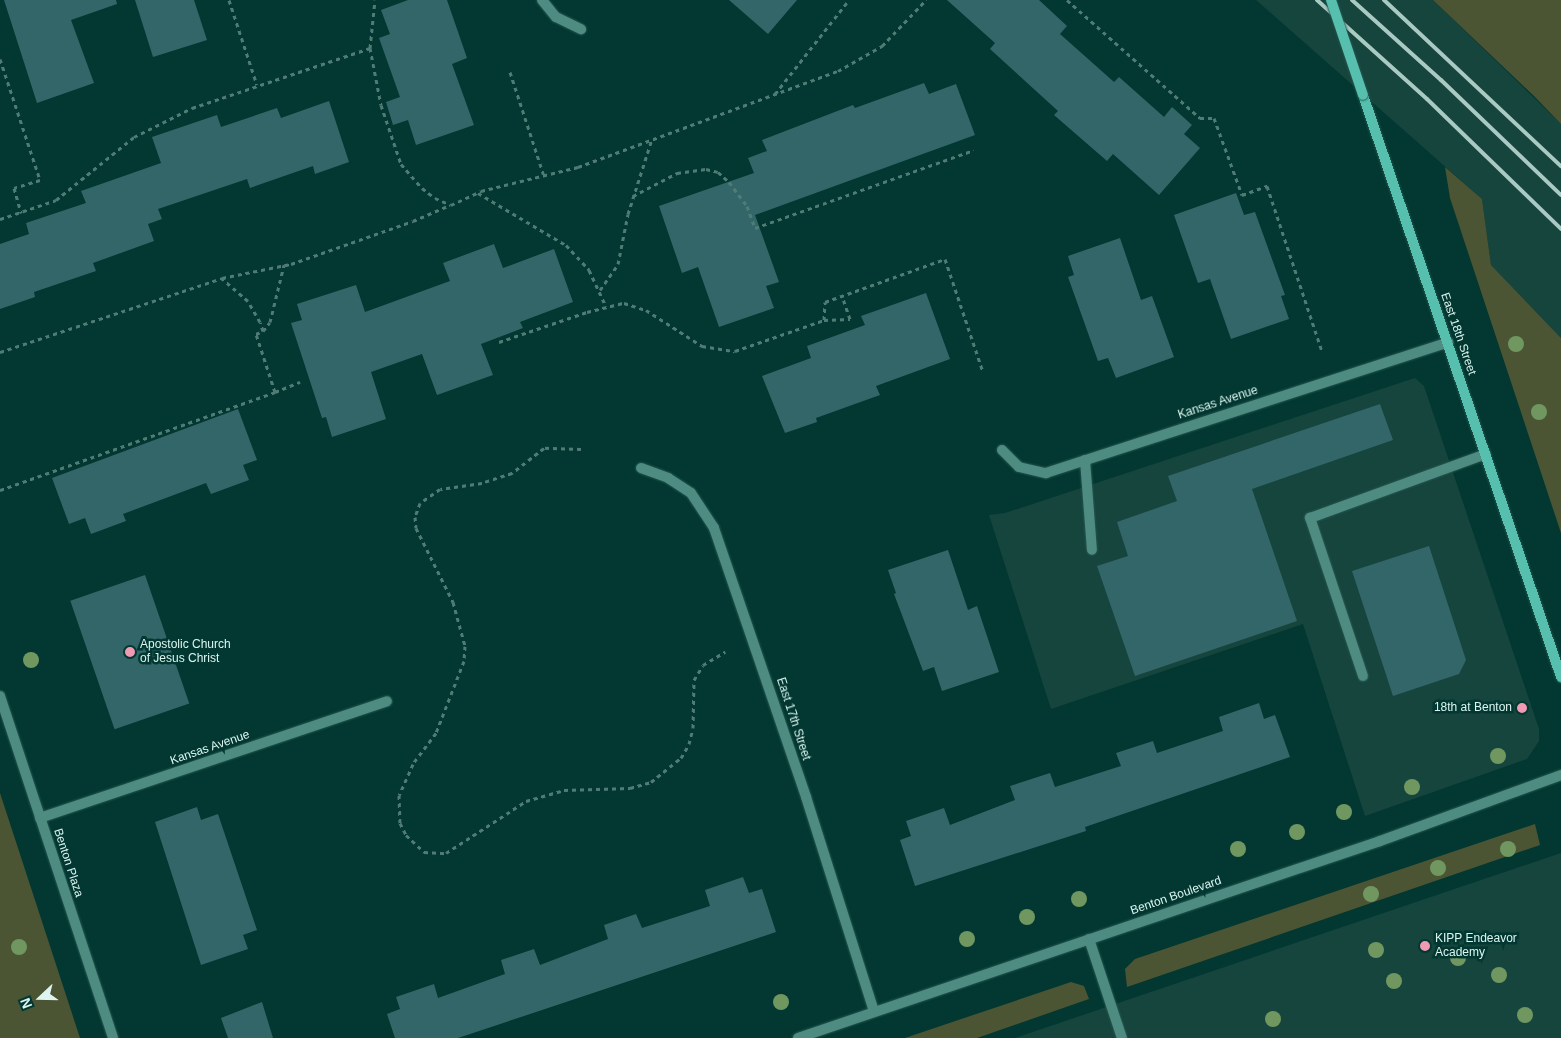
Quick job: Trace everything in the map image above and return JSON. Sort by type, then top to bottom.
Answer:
[{"type":"main road","name":"East 18th Street","points":[[1331,0],[1561,677]]},
{"type":"street","points":[[542,0],[556,17],[581,29]]},
{"type":"street","name":"Kansas Avenue","points":[[1002,450],[1019,467],[1046,473],[1448,342]]},
{"type":"street","points":[[1362,676],[1310,518],[1486,454]]},
{"type":"street","points":[[1085,460],[1092,550]]},
{"type":"street","name":"East 17th Street","points":[[641,468],[668,478],[691,492],[714,528],[806,797],[874,1012]]},
{"type":"street","name":"Benton Plaza","points":[[0,696],[113,1038]]},
{"type":"street","name":"Kansas Avenue","points":[[40,818],[387,701]]},
{"type":"street","name":"Benton Boulevard","points":[[798,1038],[1380,841],[1561,775]]},
{"type":"street","points":[[1089,939],[1122,1038]]},
{"type":"path","points":[[229,0],[257,85]]},
{"type":"path","points":[[375,0],[370,48],[381,105],[400,164],[422,188],[435,198],[451,205]]},
{"type":"path","points":[[775,94],[849,0]]},
{"type":"path","points":[[0,352],[222,278],[284,265],[414,221],[478,193],[544,176],[838,71],[865,57],[897,32],[926,0]]},
{"type":"path","points":[[1067,0],[1200,118],[1214,118],[1242,195],[1267,186],[1322,351]]},
{"type":"path","points":[[0,219],[56,200],[108,156],[162,122],[257,85],[370,48]]},
{"type":"path","points":[[0,59],[40,180],[14,188],[21,213]]},
{"type":"path","points":[[510,72],[544,176]]},
{"type":"path","points":[[600,290],[618,264],[633,196],[652,139]]},
{"type":"path","points":[[633,196],[678,173],[706,169],[718,172],[730,182],[747,206],[754,228],[974,150]]},
{"type":"path","points":[[478,193],[566,245],[589,270],[606,306]]},
{"type":"path","points":[[824,320],[825,302],[945,259],[983,372]]},
{"type":"path","points":[[275,392],[256,334],[263,331],[270,322],[284,265]]},
{"type":"path","points":[[222,278],[248,301],[263,331]]},
{"type":"path","points":[[498,342],[606,306],[634,305],[702,346],[718,351],[752,347],[824,320],[850,319],[842,296]]},
{"type":"path","points":[[0,490],[300,382]]},
{"type":"path","points":[[581,449],[544,448],[512,473],[482,483],[440,488],[420,503],[415,517],[416,528],[453,602],[465,646],[464,661],[436,733],[413,764],[399,795],[400,823],[406,835],[424,852],[446,853],[526,801],[564,790],[630,788],[651,782],[681,758],[689,744],[693,728],[694,680],[703,665],[725,652]]},
{"type":"shaded area","points":[[1256,0],[1433,0],[1561,124],[1561,338],[1491,265],[1482,199]]},
{"type":"shaded area","points":[[1415,378],[1424,386],[1539,729],[1539,741],[1527,759],[1365,816],[1303,624],[1051,709],[989,515],[1005,513]]},
{"type":"shaded area","name":"KIPP Endeavor Academy","points":[[1561,853],[1561,1038],[1015,1038]]},
{"type":"green space","points":[[1433,0],[1561,0],[1561,124],[1534,96]]},
{"type":"green space","points":[[1445,167],[1482,199],[1491,265],[1561,338],[1561,533],[1450,198]]},
{"type":"green space","points":[[0,793],[80,1038],[0,1038]]},
{"type":"green space","points":[[1535,824],[1540,845],[1127,987],[1125,969],[1135,959]]},
{"type":"green space","points":[[1071,982],[1084,986],[1089,999],[977,1038],[905,1038]]},
{"type":"building","points":[[4,0],[116,0],[117,4],[71,20],[94,83],[37,103]]},
{"type":"building","points":[[135,0],[194,0],[207,40],[153,57]]},
{"type":"building","points":[[408,0],[447,0],[467,58],[452,64],[474,125],[416,145],[408,120],[393,125],[386,102],[400,97],[379,38],[390,34],[381,10]]},
{"type":"building","points":[[729,0],[797,0],[768,34]]},
{"type":"building","points":[[947,0],[1039,0],[1067,26],[1060,34],[1114,82],[1119,77],[1164,117],[1172,107],[1192,125],[1184,134],[1200,148],[1159,195],[1113,154],[1107,161],[1054,115],[1058,111],[990,49],[995,43]]},
{"type":"building","points":[[924,83],[929,94],[956,84],[975,135],[755,215],[779,282],[766,286],[774,308],[719,327],[698,267],[682,273],[659,206],[754,173],[748,158],[767,151],[762,140],[853,105],[855,108]]},
{"type":"building","points":[[329,101],[349,162],[315,174],[313,166],[250,188],[247,179],[158,209],[162,219],[148,224],[154,241],[93,263],[96,271],[34,292],[35,297],[0,309],[0,244],[29,234],[26,223],[86,203],[81,191],[161,163],[152,137],[217,115],[221,127],[277,108],[281,118]]},
{"type":"building","points":[[1236,193],[1244,215],[1255,212],[1285,295],[1281,296],[1289,319],[1231,339],[1210,279],[1198,283],[1174,215]]},
{"type":"building","points":[[1120,238],[1141,300],[1152,296],[1174,357],[1116,378],[1108,358],[1098,361],[1068,277],[1074,275],[1068,256]]},
{"type":"building","points":[[494,244],[503,268],[554,249],[573,302],[520,322],[523,328],[481,344],[493,375],[437,395],[422,354],[371,372],[386,419],[332,437],[326,417],[322,418],[291,323],[302,320],[297,304],[356,285],[365,312],[450,281],[443,263]]},
{"type":"building","points":[[926,293],[950,359],[876,386],[880,395],[816,418],[817,422],[785,433],[762,376],[811,358],[807,346],[865,325],[861,316]]},
{"type":"building","points":[[1380,404],[1393,440],[1252,489],[1297,621],[1135,676],[1097,566],[1128,556],[1117,522],[1177,501],[1168,476]]},
{"type":"building","points":[[238,409],[257,460],[243,465],[249,480],[211,494],[206,483],[123,514],[126,521],[91,534],[85,518],[69,524],[52,478]]},
{"type":"building","points":[[1429,546],[1466,660],[1459,674],[1393,696],[1352,571]]},
{"type":"building","points":[[948,550],[968,610],[977,606],[999,672],[942,691],[934,667],[923,671],[894,594],[896,593],[888,570]]},
{"type":"building","name":"Apostolic Church of Jesus Christ","points":[[145,575],[189,704],[115,729],[70,601]]},
{"type":"building","points":[[1259,703],[1264,719],[1275,715],[1290,757],[1085,827],[1086,831],[915,886],[900,840],[911,836],[906,821],[944,808],[950,825],[1015,800],[1010,786],[1050,773],[1055,787],[1121,766],[1116,753],[1153,741],[1157,753],[1223,731],[1219,717]]},
{"type":"building","points":[[197,807],[201,820],[218,814],[257,930],[243,935],[248,949],[201,965],[155,822]]},
{"type":"building","points":[[743,877],[749,893],[762,889],[776,932],[458,1038],[395,1038],[387,1014],[400,1009],[396,997],[434,984],[438,998],[505,974],[501,960],[534,949],[540,965],[608,939],[604,925],[636,914],[642,928],[710,906],[705,890]]},
{"type":"building","points":[[262,1002],[273,1038],[228,1038],[221,1018]]},
{"type":"railway","points":[[1317,0],[1427,99],[1561,229]]},
{"type":"railway","points":[[1352,0],[1441,80],[1561,195]]},
{"type":"railway","points":[[1384,0],[1561,166]]},
{"type":"place","name":"Apostolic Church of Jesus Christ","points":[[130,652]]},
{"type":"place","name":"18th at Benton","points":[[1522,708]]},
{"type":"place","name":"KIPP Endeavor Academy","points":[[1425,946]]}]
